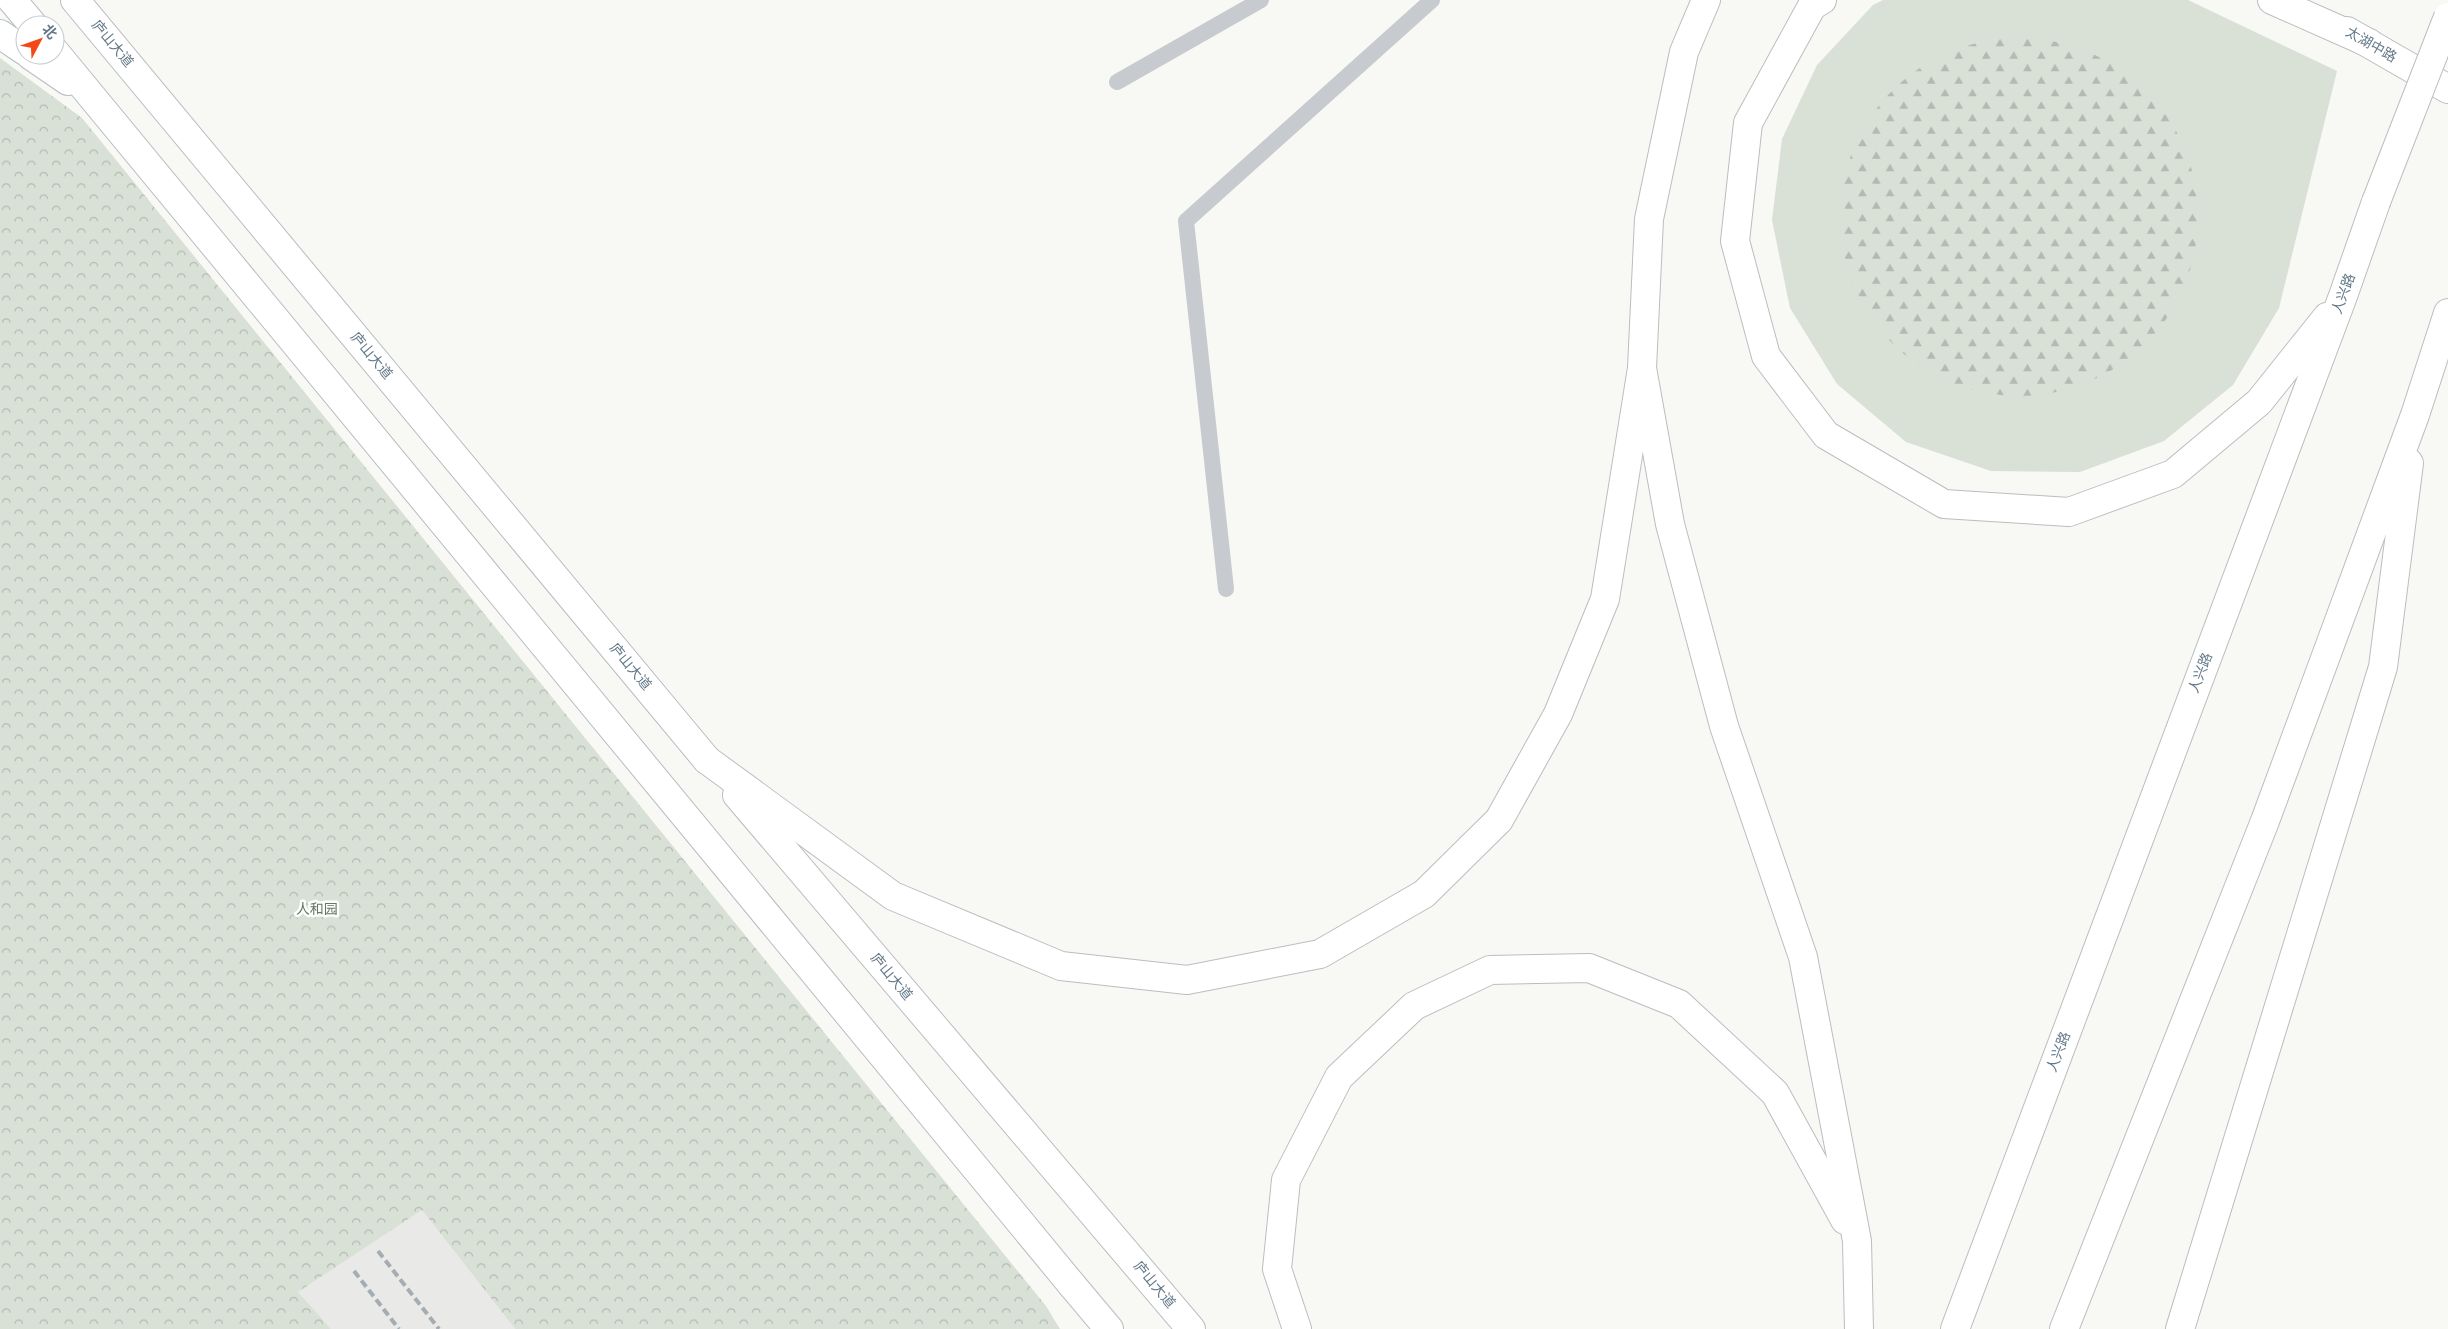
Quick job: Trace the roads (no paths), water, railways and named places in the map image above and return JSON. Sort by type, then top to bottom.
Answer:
[{"type":"main road","points":[[12,0],[25,15]]},
{"type":"main road","name":"庐山大道","points":[[75,0],[707,760],[1191,1329]]},
{"type":"main road","points":[[707,760],[893,896],[1061,966],[1187,980],[1320,954],[1424,894],[1499,820],[1558,714],[1605,599],[1642,368],[1649,219],[1684,52],[1706,0]]},
{"type":"main road","points":[[1822,0],[1812,6],[1748,123],[1735,240],[1766,356],[1826,435],[1944,504],[2069,512],[2173,474],[2259,402],[2343,296]]},
{"type":"main road","points":[[2272,0],[2369,43]]},
{"type":"main road","name":"太湖中路","points":[[2294,0],[2448,89]]},
{"type":"main road","name":"人兴路","points":[[1954,1329],[2343,296],[2376,202],[2448,17]]},
{"type":"main road","points":[[0,34],[15,44]]},
{"type":"main road","points":[[65,64],[1109,1329]]},
{"type":"main road","points":[[44,65],[93,99]]},
{"type":"main road","points":[[2064,1329],[2265,821],[2415,415],[2448,313]]},
{"type":"main road","points":[[1642,368],[1670,524],[1724,726],[1803,957],[1857,1241],[1859,1329]]},
{"type":"main road","points":[[2180,1329],[2383,667],[2415,415]]},
{"type":"main road","points":[[1297,1329],[1277,1269],[1286,1180],[1339,1077],[1414,1006],[1490,970],[1588,968],[1679,1004],[1775,1093],[1857,1241]]},
{"type":"main road","points":[[1072,1285],[1101,1329]]},
{"type":"lane","points":[[1117,82],[1261,0]]},
{"type":"lane","points":[[1226,589],[1186,221],[1432,0]]},
{"type":"railway","points":[[378,1251],[439,1329]]},
{"type":"railway","points":[[354,1271],[399,1329]]},
{"type":"park label","name":"人和园","points":[[317,910]]}]
